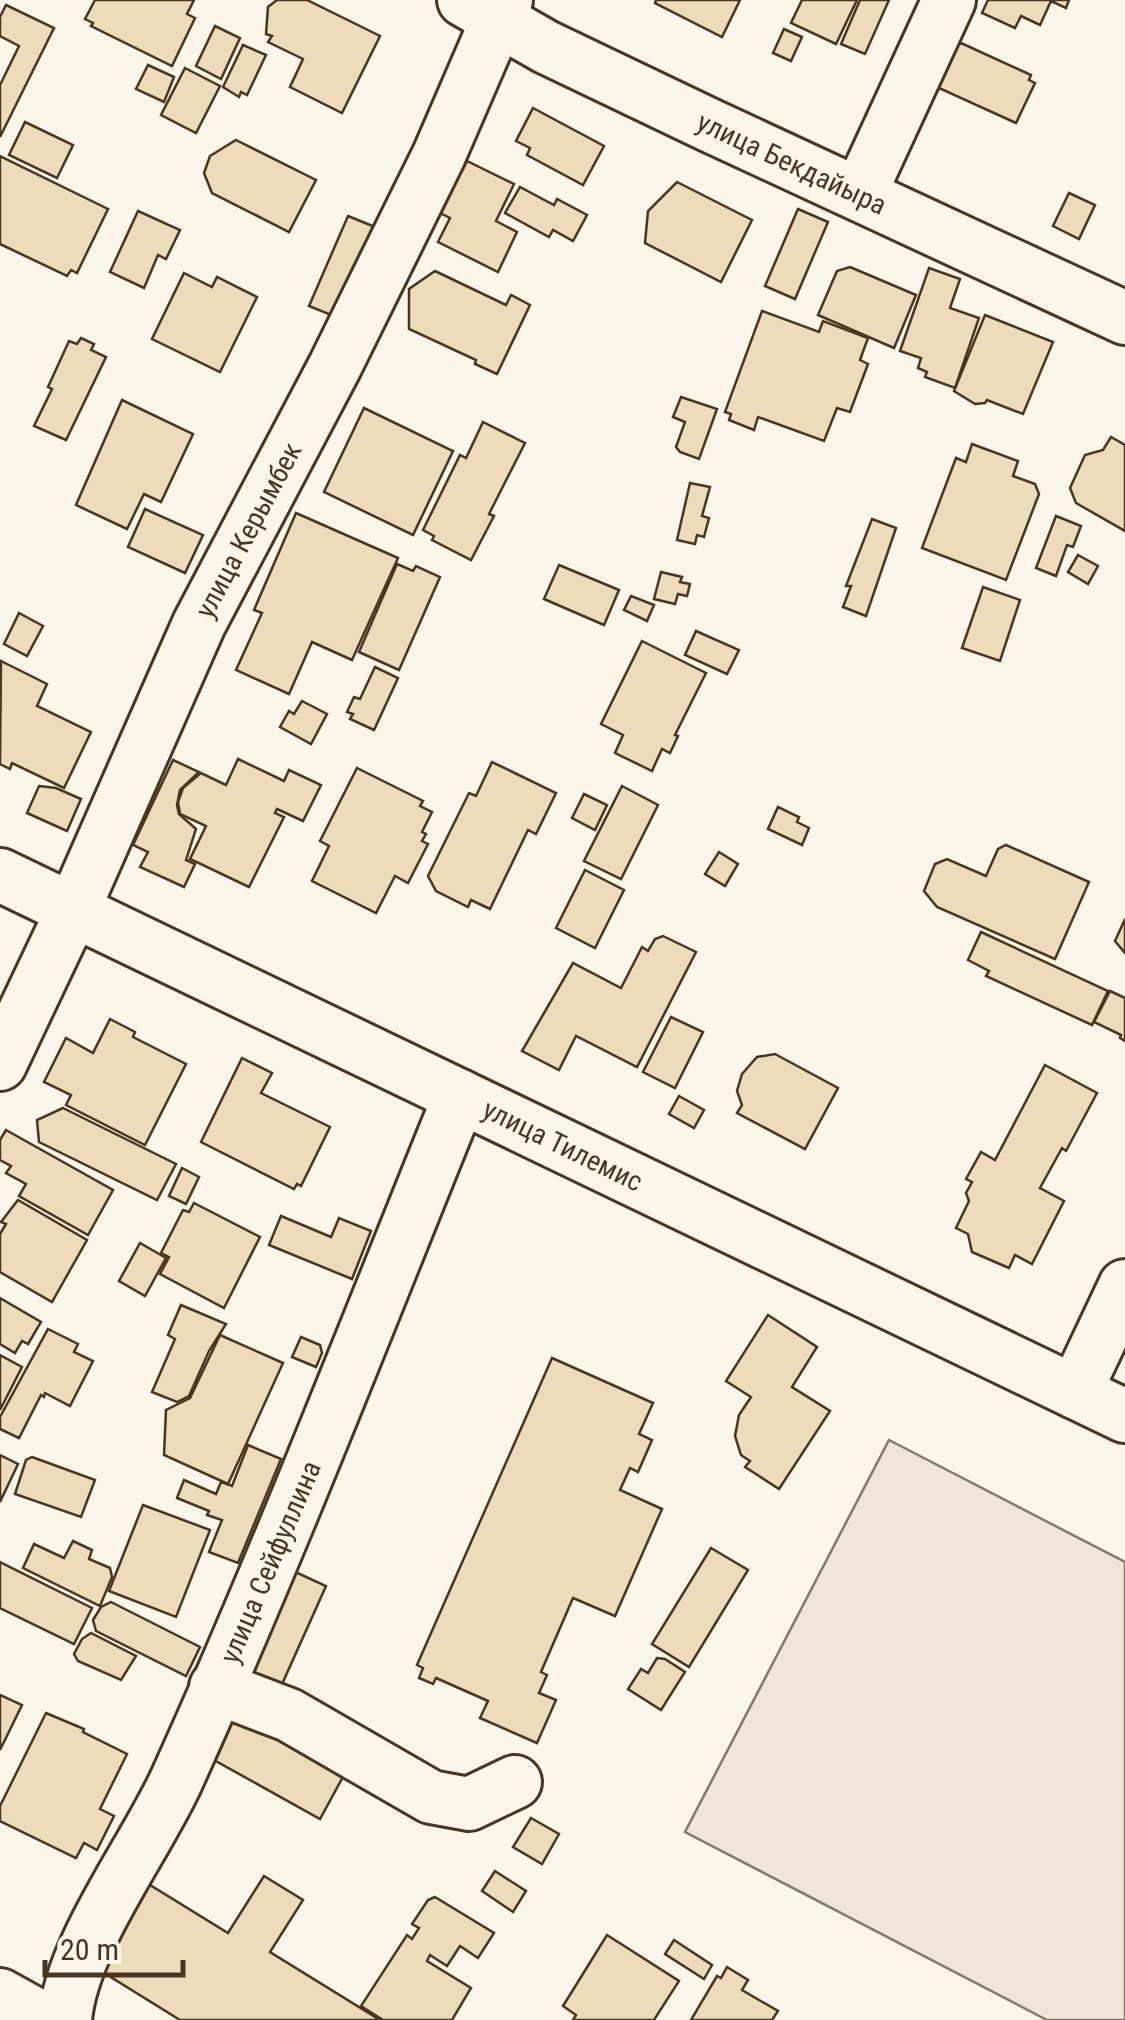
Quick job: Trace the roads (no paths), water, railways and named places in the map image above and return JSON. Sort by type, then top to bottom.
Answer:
[{"type":"street","points":[[860,193],[949,0]]},
{"type":"street","name":"улица Бекдайыра","points":[[488,7],[708,125],[1125,318]]},
{"type":"street","name":"улица Керымбек","points":[[0,1064],[199,624],[335,366],[439,155],[488,7]]},
{"type":"street","name":"улица Тилемис","points":[[0,875],[1125,1416]]},
{"type":"street","name":"улица Сейфуллина","points":[[65,2020],[67,1998],[79,1963],[174,1785],[269,1568],[460,1096]]},
{"type":"street","points":[[1076,1392],[1125,1286]]},
{"type":"street","points":[[216,1687],[289,1715],[431,1797],[469,1804],[515,1782]]},
{"type":"street","points":[[0,1995],[45,2020]]}]
